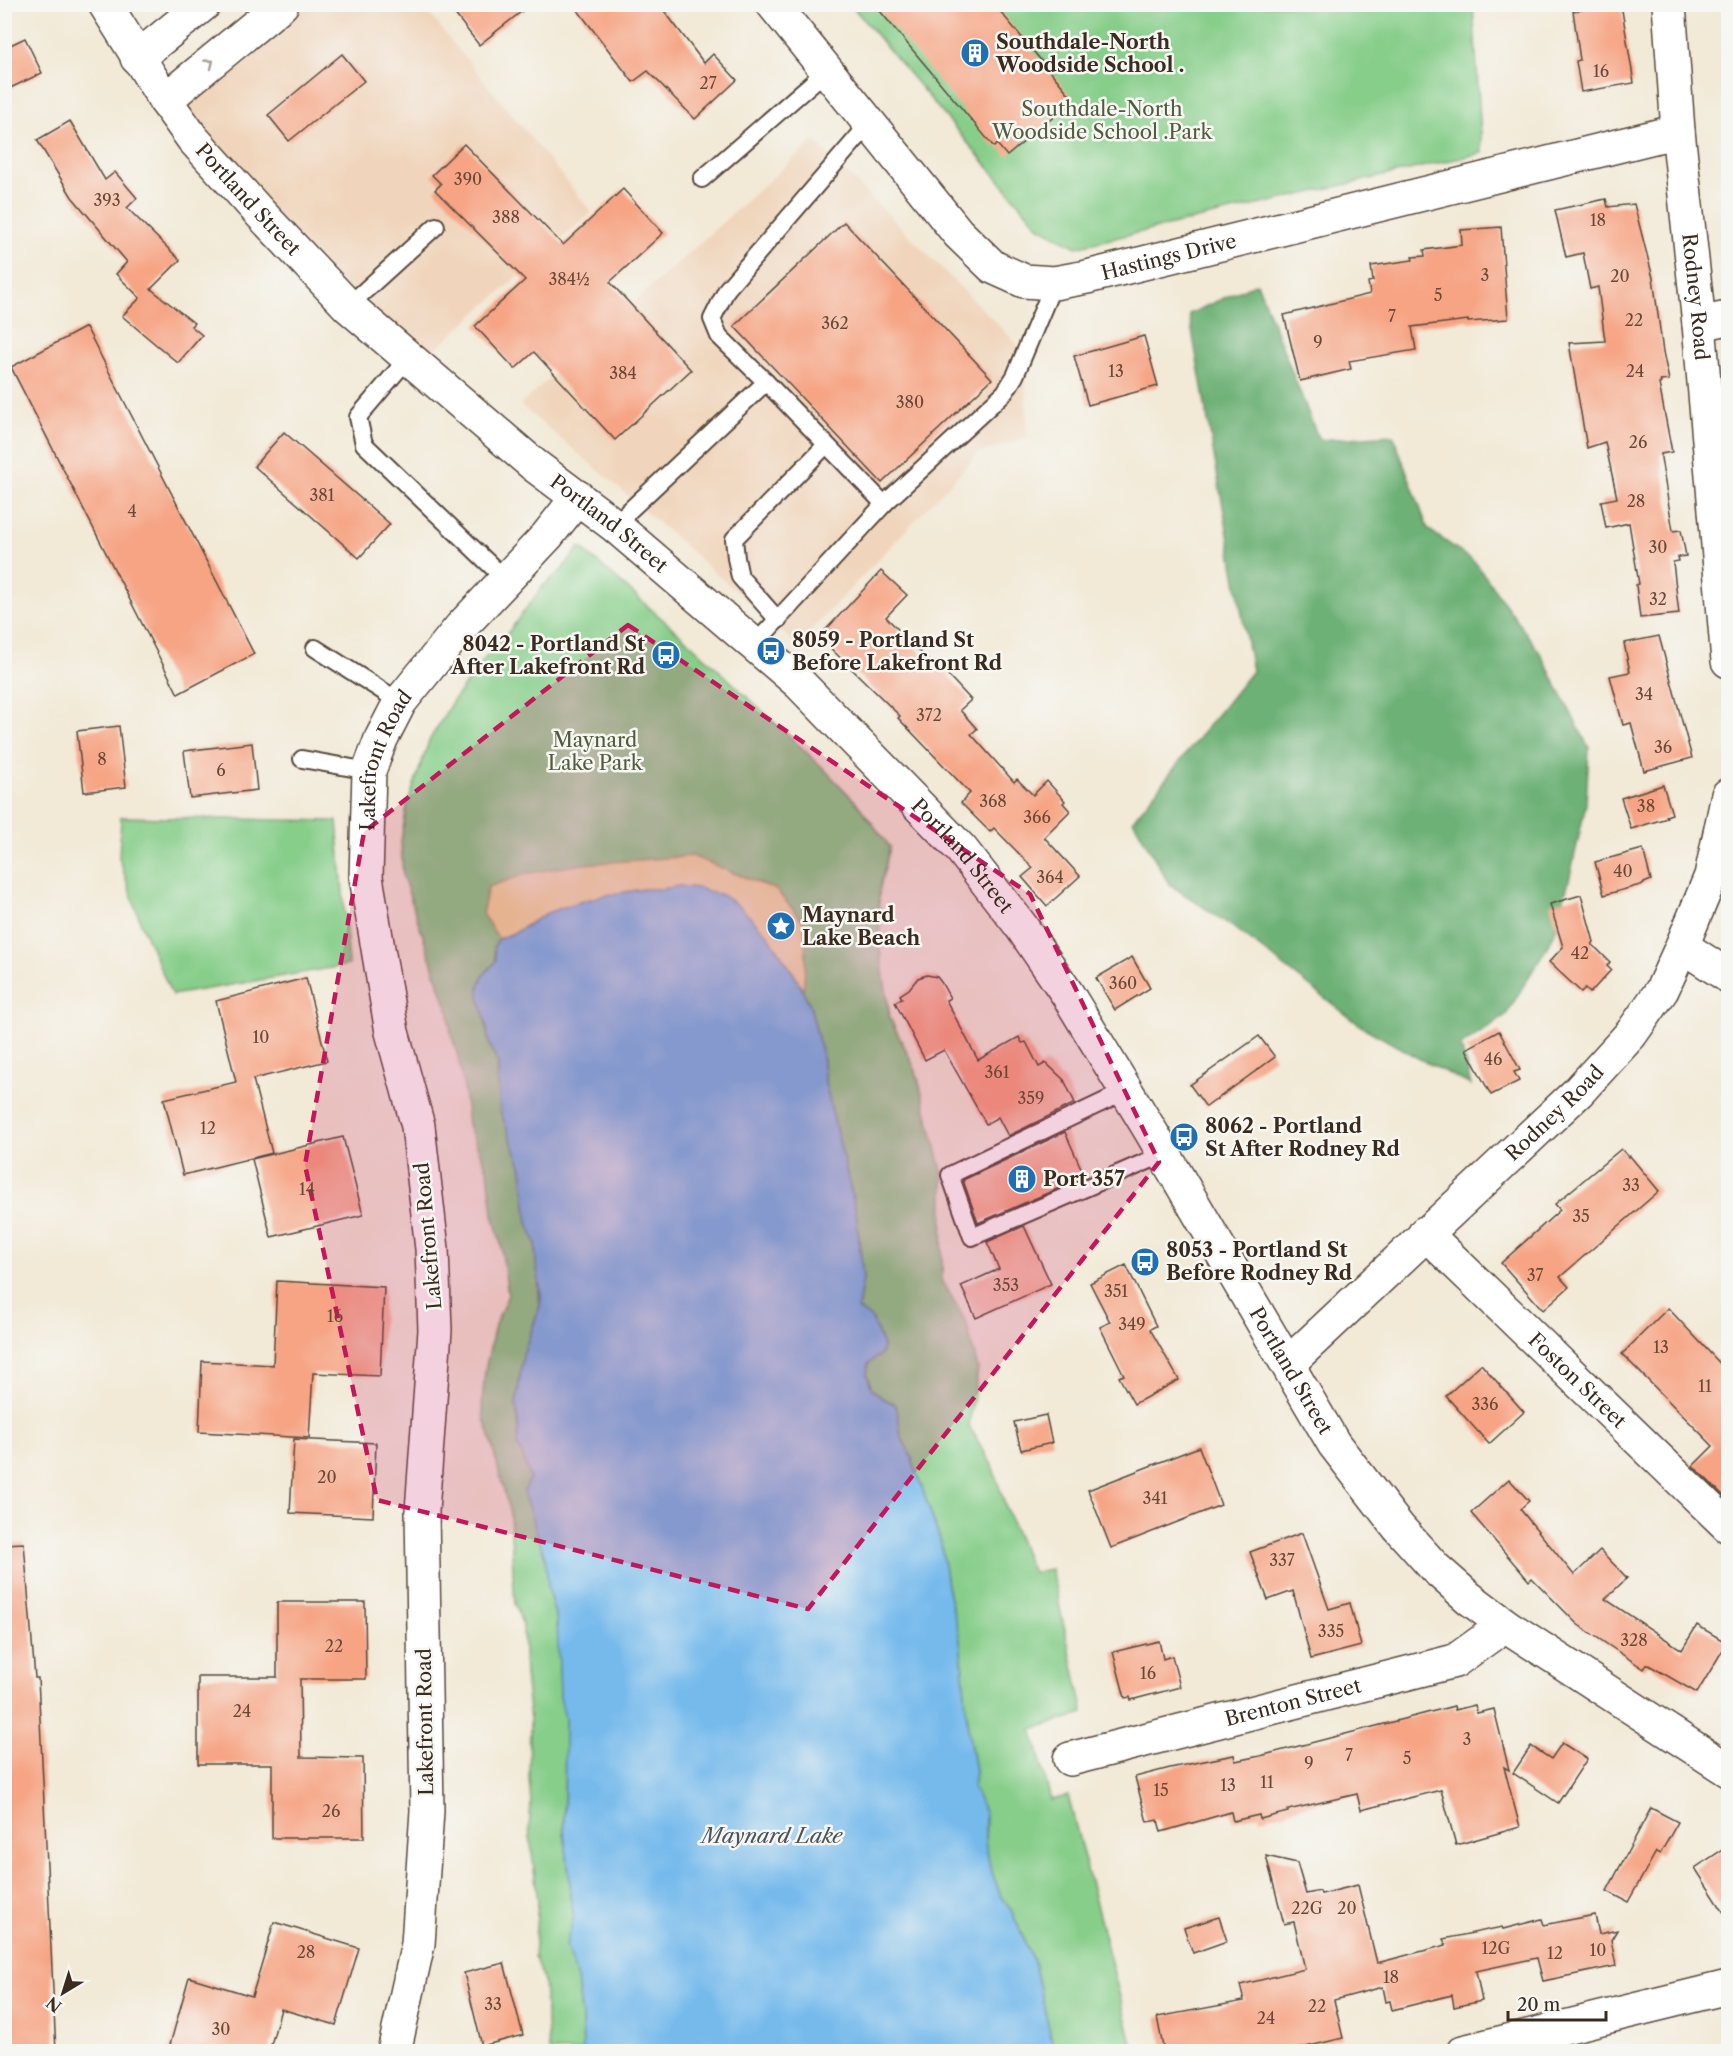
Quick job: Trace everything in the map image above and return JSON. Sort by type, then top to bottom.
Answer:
[{"type":"street","name":"Portland Street","points":[[105,4],[137,58],[193,139],[348,306],[534,465],[614,525],[754,645],[815,700],[961,849],[1021,926],[1054,975],[1126,1090],[1334,1444],[1399,1528],[1435,1568],[1505,1625],[1728,1770]]},
{"type":"street","points":[[137,58],[204,4]]},
{"type":"street","points":[[165,100],[282,4]]},
{"type":"street","name":"Hastings Drive","points":[[773,4],[958,232],[993,267],[1024,280],[1054,283],[1678,131]]},
{"type":"street","name":"Rodney Road","points":[[1669,4],[1678,131],[1714,321],[1728,661]]},
{"type":"street","name":"Lakefront Road","points":[[394,2052],[418,1944],[426,1822],[422,1511],[435,1330],[432,1249],[418,1126],[392,1032],[366,878],[369,771],[381,739],[400,702],[461,627],[547,536],[578,497]]},
{"type":"street","name":"Rodney Road","points":[[1293,1372],[1293,1359],[1578,1092],[1631,1034],[1662,990],[1682,946],[1710,876],[1728,795]]},
{"type":"street","points":[[1682,946],[1728,976]]},
{"type":"street","name":"Foston Street","points":[[1425,1233],[1728,1526]]},
{"type":"street","name":"Brenton Street","points":[[1070,1759],[1455,1661],[1505,1625]]},
{"type":"street","points":[[1483,2049],[1728,1987]]},
{"type":"lane","points":[[702,179],[826,71]]},
{"type":"lane","points":[[869,124],[727,288],[712,319],[719,336],[884,504]]},
{"type":"lane","points":[[348,306],[436,226]]},
{"type":"lane","points":[[754,645],[884,504],[1005,392],[1015,376],[1054,283]]},
{"type":"lane","points":[[408,358],[358,417],[364,444],[506,580]]},
{"type":"lane","points":[[614,525],[766,382]]},
{"type":"lane","points":[[778,620],[740,578],[734,539],[826,445]]},
{"type":"lane","points":[[315,648],[400,702]]},
{"type":"lane","points":[[302,759],[369,771]]},
{"type":"lane","points":[[1126,1090],[950,1175],[972,1237],[1164,1154]]},
{"type":"highlighted area","points":[[628,625],[1030,894],[1159,1162],[808,1609],[377,1500],[305,1165],[364,832]]},
{"type":"shaded area","points":[[280,5],[422,5],[590,210],[591,213],[419,363],[165,100]]},
{"type":"shaded area","points":[[814,140],[1025,352],[1027,438],[979,453],[797,645],[603,474],[520,405]]},
{"type":"green space","name":"Southdale-North Woodside School .Park","points":[[851,5],[1473,5],[1482,153],[1076,247],[1039,227]]},
{"type":"green space","points":[[1257,283],[1319,440],[1393,435],[1428,529],[1475,562],[1540,653],[1589,748],[1586,804],[1554,935],[1506,1015],[1461,1046],[1471,1085],[1361,1026],[1240,932],[1169,884],[1133,820],[1252,671],[1189,314]]},
{"type":"green space","name":"Maynard Lake Park","points":[[580,547],[692,645],[821,766],[856,802],[890,847],[879,891],[880,950],[890,1018],[916,1071],[943,1175],[942,1280],[966,1322],[978,1369],[969,1426],[992,1465],[1006,1508],[1033,1573],[1051,1569],[1084,1713],[1032,1729],[1051,1800],[1068,1796],[1134,2051],[1054,2051],[1034,1963],[1011,1910],[1001,1897],[990,1867],[985,1843],[986,1820],[973,1787],[975,1771],[968,1730],[960,1639],[947,1586],[941,1543],[911,1456],[901,1436],[895,1404],[882,1398],[872,1389],[867,1375],[868,1364],[881,1354],[883,1346],[872,1319],[858,1309],[863,1278],[856,1212],[825,1082],[822,1055],[810,1005],[794,974],[494,951],[496,961],[483,976],[479,987],[489,1043],[498,1063],[498,1081],[505,1124],[514,1142],[522,1168],[536,1244],[540,1306],[523,1355],[516,1405],[519,1429],[517,1445],[530,1478],[524,1495],[545,1557],[549,1593],[557,1621],[565,1718],[564,1831],[574,1916],[568,1952],[577,1979],[582,2018],[583,2051],[549,2051],[544,1982],[534,1956],[538,1901],[529,1829],[530,1720],[523,1626],[515,1604],[510,1514],[482,1404],[485,1371],[495,1325],[508,1295],[501,1245],[493,1214],[488,1171],[468,1125],[464,1088],[451,1034],[449,1014],[403,876],[401,841],[407,806],[429,741],[452,702],[543,586],[561,571]]},
{"type":"green space","points":[[121,817],[337,821],[349,965],[172,995],[141,924],[119,858]]},
{"type":"sand","name":"Maynard Lake Beach","points":[[692,856],[776,890],[804,922],[806,958],[803,991],[768,935],[740,907],[722,895],[679,886],[601,896],[547,913],[516,932],[499,939],[482,914],[488,887],[529,873],[582,864]]},
{"type":"water","name":"Maynard Lake","points":[[679,886],[698,888],[722,895],[740,907],[768,935],[794,974],[810,1005],[822,1055],[825,1082],[856,1212],[863,1278],[858,1309],[872,1319],[883,1346],[881,1354],[868,1364],[867,1375],[872,1389],[882,1398],[895,1404],[901,1436],[911,1456],[941,1543],[947,1586],[960,1639],[968,1730],[975,1771],[973,1787],[985,1813],[985,1843],[990,1867],[1001,1897],[1011,1910],[1034,1963],[1054,2051],[583,2051],[577,1979],[566,1945],[574,1916],[564,1831],[565,1718],[560,1697],[557,1621],[549,1593],[545,1557],[524,1495],[530,1478],[517,1445],[519,1429],[516,1405],[523,1355],[540,1306],[541,1296],[536,1263],[536,1244],[528,1223],[522,1168],[500,1111],[498,1063],[489,1043],[479,987],[483,976],[496,961],[494,946],[499,939],[516,932],[547,913],[601,896]]},
{"type":"building","points":[[447,4],[531,4],[479,45]]},
{"type":"building","points":[[573,4],[659,4],[704,63],[713,54],[737,80],[695,119],[648,71],[633,82]]},
{"type":"building","name":"Southdale-North Woodside School .","points":[[874,4],[994,4],[1074,100],[1007,156],[997,144],[994,147]]},
{"type":"building","points":[[1581,4],[1621,4],[1634,83],[1581,92],[1576,61],[1580,60],[1573,11],[1582,10]]},
{"type":"building","points":[[25,38],[42,73],[4,91],[4,48]]},
{"type":"building","points":[[342,54],[364,81],[289,141],[268,115]]},
{"type":"building","points":[[70,121],[105,180],[115,172],[137,198],[127,208],[180,260],[151,289],[194,323],[191,326],[202,335],[178,363],[122,316],[140,298],[116,274],[127,262],[72,197],[37,140]]},
{"type":"building","points":[[464,144],[563,245],[623,189],[663,233],[610,282],[691,370],[615,440],[534,352],[515,369],[475,326],[525,280],[435,190],[441,184],[432,175]]},
{"type":"building","points":[[1606,199],[1608,207],[1634,204],[1653,278],[1669,380],[1660,381],[1659,384],[1672,452],[1661,454],[1661,458],[1673,531],[1681,530],[1686,556],[1678,557],[1679,561],[1673,562],[1679,614],[1640,618],[1636,585],[1639,584],[1629,523],[1606,528],[1601,501],[1617,498],[1605,442],[1587,448],[1569,343],[1605,341],[1598,287],[1590,289],[1583,253],[1566,257],[1555,210]]},
{"type":"building","points":[[844,222],[992,379],[882,483],[734,326]]},
{"type":"building","points":[[1501,227],[1508,319],[1468,322],[1468,320],[1412,327],[1416,350],[1349,361],[1351,369],[1300,381],[1284,315],[1370,294],[1368,282],[1373,281],[1371,266],[1413,260],[1412,257],[1425,256],[1424,250],[1462,245],[1461,230]]},
{"type":"building","points":[[86,327],[254,654],[178,694],[11,367]]},
{"type":"building","points":[[1144,336],[1158,386],[1088,405],[1074,356]]},
{"type":"building","points":[[284,432],[390,524],[359,558],[254,466]]},
{"type":"building","points":[[881,571],[907,595],[886,617],[933,665],[936,662],[971,700],[960,710],[977,729],[971,734],[1014,782],[1017,779],[1033,795],[1047,781],[1065,801],[1063,803],[1070,811],[1044,837],[1080,876],[1047,906],[1022,877],[1033,868],[994,828],[990,832],[961,803],[970,793],[898,718],[900,716],[819,637]]},
{"type":"building","points":[[1659,636],[1692,758],[1644,771],[1631,723],[1623,725],[1610,676],[1630,672],[1624,643]]},
{"type":"building","points":[[119,726],[126,787],[84,792],[77,731]]},
{"type":"building","points":[[252,743],[257,790],[190,798],[184,751]]},
{"type":"building","points":[[1663,785],[1672,814],[1666,816],[1667,818],[1631,829],[1621,798]]},
{"type":"building","points":[[1643,849],[1651,880],[1604,895],[1595,862]]},
{"type":"building","points":[[1581,895],[1594,942],[1592,944],[1610,962],[1607,966],[1611,970],[1590,993],[1585,988],[1581,992],[1549,962],[1563,947],[1550,904]]},
{"type":"building","points":[[1132,957],[1150,988],[1115,1010],[1096,978]]},
{"type":"building","points":[[927,975],[937,977],[941,982],[950,998],[946,1000],[978,1060],[1019,1037],[1022,1043],[1026,1042],[1039,1067],[1046,1063],[1064,1080],[1075,1103],[1008,1136],[998,1117],[986,1124],[944,1050],[925,1060],[895,1002],[902,998],[900,995],[909,989],[918,978]]},
{"type":"building","points":[[306,978],[327,1061],[253,1079],[272,1153],[183,1175],[164,1099],[236,1082],[216,1001]]},
{"type":"building","points":[[1499,1031],[1520,1070],[1514,1072],[1519,1081],[1491,1095],[1466,1049]]},
{"type":"building","points":[[1259,1036],[1275,1057],[1206,1107],[1190,1085]]},
{"type":"building","name":"Port 357","points":[[1065,1132],[1085,1177],[978,1223],[963,1180]]},
{"type":"building","points":[[343,1137],[363,1215],[271,1237],[252,1159]]},
{"type":"building","points":[[1621,1149],[1630,1156],[1659,1191],[1560,1277],[1569,1287],[1543,1310],[1501,1263],[1560,1210],[1555,1204]]},
{"type":"building","points":[[1024,1226],[1051,1284],[976,1318],[961,1286],[999,1269],[987,1242]]},
{"type":"building","points":[[1126,1265],[1156,1326],[1150,1329],[1179,1380],[1134,1404],[1119,1377],[1124,1375],[1100,1327],[1110,1322],[1090,1283]]},
{"type":"building","points":[[277,1281],[384,1287],[380,1376],[313,1373],[309,1438],[199,1432],[202,1361],[273,1365]]},
{"type":"building","points":[[1668,1308],[1728,1372],[1728,1500],[1693,1466],[1713,1446],[1622,1354]]},
{"type":"building","points":[[1481,1364],[1524,1412],[1489,1444],[1446,1396]]},
{"type":"building","points":[[1046,1415],[1052,1443],[1021,1450],[1014,1422]]},
{"type":"building","points":[[294,1439],[376,1443],[373,1517],[290,1513]]},
{"type":"building","points":[[1199,1447],[1221,1505],[1111,1548],[1088,1490]]},
{"type":"building","points":[[1509,1479],[1529,1501],[1520,1509],[1574,1575],[1600,1550],[1627,1578],[1605,1599],[1682,1650],[1697,1625],[1727,1643],[1697,1693],[1647,1664],[1644,1669],[1577,1624],[1532,1578],[1529,1581],[1471,1513]]},
{"type":"building","points":[[1302,1533],[1329,1609],[1350,1603],[1361,1646],[1311,1659],[1293,1591],[1268,1600],[1250,1552]]},
{"type":"building","points":[[24,1543],[35,1678],[38,1678],[56,2052],[4,2052],[4,1544]]},
{"type":"building","points":[[277,1602],[365,1602],[366,1679],[300,1679],[301,1757],[363,1758],[364,1838],[272,1838],[272,1764],[198,1764],[198,1677],[277,1677]]},
{"type":"building","points":[[1159,1641],[1163,1659],[1172,1656],[1180,1687],[1131,1700],[1130,1697],[1125,1698],[1113,1652]]},
{"type":"building","points":[[1475,1705],[1477,1713],[1494,1709],[1509,1770],[1504,1767],[1520,1827],[1456,1845],[1441,1790],[1361,1810],[1357,1794],[1260,1819],[1259,1815],[1233,1821],[1231,1812],[1161,1832],[1158,1820],[1147,1822],[1135,1777],[1234,1755],[1235,1761],[1260,1756],[1454,1706],[1455,1710]]},
{"type":"building","points":[[1562,1743],[1587,1759],[1558,1803],[1513,1773],[1531,1746],[1551,1759]]},
{"type":"building","points":[[1651,1808],[1678,1822],[1660,1854],[1656,1852],[1628,1902],[1607,1891]]},
{"type":"building","points":[[1728,1846],[1728,1919],[1695,1868]]},
{"type":"building","points":[[1266,1856],[1297,1863],[1306,1894],[1320,1891],[1321,1894],[1358,1885],[1377,1963],[1446,1945],[1443,1939],[1502,1927],[1503,1929],[1542,1919],[1544,1925],[1595,1915],[1599,1934],[1617,1930],[1611,1940],[1616,1966],[1543,1981],[1537,1958],[1476,1971],[1482,2001],[1454,2007],[1452,1995],[1392,2010],[1390,2001],[1386,2002],[1383,1987],[1334,2000],[1343,2038],[1285,2052],[1164,2052],[1157,2017],[1244,2001],[1240,1985],[1305,1969],[1294,1922],[1284,1924]]},
{"type":"building","points":[[1219,1917],[1227,1941],[1193,1953],[1184,1928]]},
{"type":"building","points":[[274,1922],[359,1948],[336,2025],[281,2009],[269,2052],[168,2052],[189,1977],[252,1996]]},
{"type":"building","points":[[504,1963],[523,2035],[482,2046],[464,1973]]},
{"type":"place","name":"Southdale-North Woodside School .","points":[[975,53]]},
{"type":"place","name":"8059 - Portland St Before Lakefront Rd","points":[[771,651]]},
{"type":"place","name":"8042 - Portland St After Lakefront Rd","points":[[666,655]]},
{"type":"place","name":"Maynard Lake Beach","points":[[781,926]]},
{"type":"place","name":"8062 - Portland St After Rodney Rd","points":[[1184,1137]]},
{"type":"place","name":"Port 357","points":[[1022,1179]]},
{"type":"place","name":"8053 - Portland St Before Rodney Rd","points":[[1145,1262]]}]
